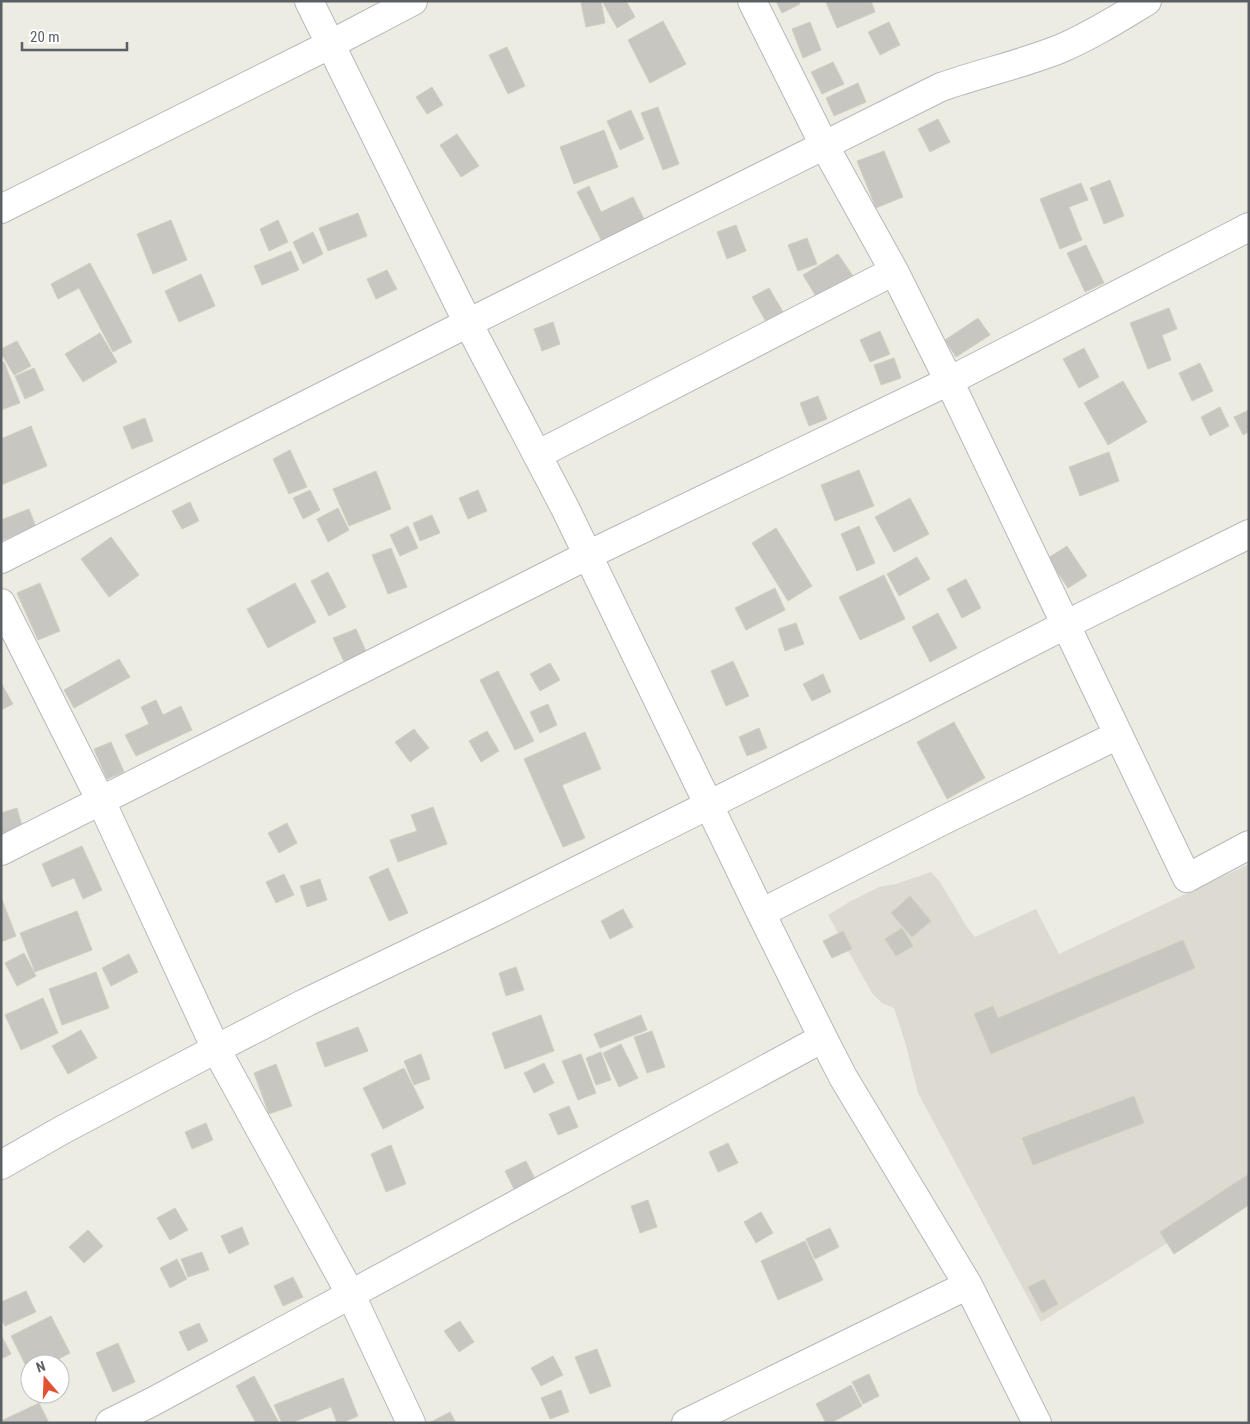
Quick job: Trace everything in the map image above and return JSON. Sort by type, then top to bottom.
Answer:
[{"type":"street","points":[[309,1],[332,44],[468,323],[566,508],[760,913],[823,1038],[843,1077],[968,1285],[1037,1423]]},
{"type":"street","points":[[1,209],[332,44],[413,1]]},
{"type":"street","points":[[752,1],[824,145],[894,271],[949,381],[1187,878],[1249,845]]},
{"type":"street","points":[[1,559],[468,323],[941,88],[972,76],[1027,61],[1077,41],[1147,1]]},
{"type":"street","points":[[1,850],[588,555],[949,381],[1249,227]]},
{"type":"street","points":[[537,455],[894,271]]},
{"type":"street","points":[[1,1165],[64,1129],[216,1048],[901,709],[1249,534]]},
{"type":"street","points":[[1,603],[100,801],[216,1048],[350,1294],[411,1423]]},
{"type":"street","points":[[760,913],[1118,735]]},
{"type":"street","points":[[110,1423],[154,1401],[823,1038]]},
{"type":"street","points":[[686,1423],[968,1285]]},
{"type":"shaded area","points":[[1249,864],[1249,1199],[1182,1234],[1041,1322],[918,1093],[894,1008],[882,1003],[872,993],[828,915],[879,887],[896,884],[931,872],[940,882],[975,937],[1036,909],[1059,954]]},
{"type":"building","points":[[601,1],[605,23],[586,27],[581,3]]},
{"type":"building","points":[[602,1],[626,1],[635,17],[617,28]]},
{"type":"building","points":[[776,1],[799,1],[800,4],[782,13]]},
{"type":"building","points":[[871,1],[875,12],[837,28],[826,2]]},
{"type":"building","points":[[663,21],[686,64],[650,83],[628,40]]},
{"type":"building","points":[[810,22],[821,50],[803,58],[792,29]]},
{"type":"building","points":[[889,22],[900,45],[880,55],[868,32]]},
{"type":"building","points":[[507,47],[525,86],[508,94],[489,55]]},
{"type":"building","points":[[833,62],[844,84],[822,94],[811,72]]},
{"type":"building","points":[[858,83],[866,102],[834,116],[826,98]]},
{"type":"building","points":[[432,87],[443,105],[427,114],[416,97]]},
{"type":"building","points":[[658,107],[679,164],[663,170],[641,113]]},
{"type":"building","points":[[631,110],[644,139],[620,150],[607,121]]},
{"type":"building","points":[[938,119],[950,142],[930,152],[918,129]]},
{"type":"building","points":[[604,130],[618,167],[574,184],[560,147]]},
{"type":"building","points":[[457,134],[479,166],[461,177],[440,145]]},
{"type":"building","points":[[884,151],[903,197],[876,208],[857,161]]},
{"type":"building","points":[[1110,180],[1124,216],[1104,224],[1090,188]]},
{"type":"building","points":[[1081,183],[1088,200],[1069,207],[1082,240],[1060,249],[1040,199]]},
{"type":"building","points":[[589,186],[601,212],[633,197],[645,221],[602,242],[577,192]]},
{"type":"building","points":[[358,213],[367,236],[328,251],[319,228]]},
{"type":"building","points":[[171,220],[187,260],[153,274],[137,234]]},
{"type":"building","points":[[278,220],[288,242],[269,251],[260,229]]},
{"type":"building","points":[[736,225],[746,251],[727,259],[717,232]]},
{"type":"building","points":[[313,232],[323,254],[303,264],[293,242]]},
{"type":"building","points":[[807,238],[817,264],[798,271],[788,245]]},
{"type":"building","points":[[1086,245],[1104,283],[1085,292],[1067,253]]},
{"type":"building","points":[[291,251],[299,270],[262,285],[254,266]]},
{"type":"building","points":[[838,254],[853,276],[817,298],[803,275]]},
{"type":"building","points":[[90,263],[132,342],[113,352],[79,288],[58,299],[51,284]]},
{"type":"building","points":[[387,270],[397,289],[376,299],[367,279]]},
{"type":"building","points":[[201,274],[215,306],[179,322],[165,291]]},
{"type":"building","points":[[769,288],[786,317],[769,327],[752,297]]},
{"type":"building","points":[[1169,308],[1177,329],[1162,335],[1171,360],[1148,369],[1130,323]]},
{"type":"building","points":[[978,318],[990,335],[956,357],[945,340]]},
{"type":"building","points":[[553,322],[560,344],[542,351],[534,329]]},
{"type":"building","points":[[880,331],[890,354],[870,362],[860,340]]},
{"type":"building","points":[[100,333],[117,362],[83,382],[65,354]]},
{"type":"building","points":[[17,341],[31,366],[14,375],[1,353],[1,349]]},
{"type":"building","points":[[1084,348],[1099,377],[1079,388],[1063,359]]},
{"type":"building","points":[[894,358],[901,378],[881,385],[874,365]]},
{"type":"building","points":[[4,362],[20,403],[1,410],[1,363]]},
{"type":"building","points":[[1200,363],[1213,391],[1192,401],[1179,373]]},
{"type":"building","points":[[34,368],[44,390],[25,399],[15,376]]},
{"type":"building","points":[[1123,381],[1147,422],[1108,445],[1084,403]]},
{"type":"building","points":[[818,396],[827,419],[809,426],[800,403]]},
{"type":"building","points":[[1220,407],[1229,426],[1210,436],[1201,417]]},
{"type":"building","points":[[1249,410],[1249,432],[1243,435],[1234,417]]},
{"type":"building","points":[[145,418],[153,441],[132,449],[123,427]]},
{"type":"building","points":[[31,426],[47,466],[1,485],[1,439]]},
{"type":"building","points":[[290,450],[307,487],[289,494],[273,459]]},
{"type":"building","points":[[1109,452],[1119,481],[1080,496],[1069,467]]},
{"type":"building","points":[[859,470],[874,506],[835,521],[821,485]]},
{"type":"building","points":[[376,471],[391,509],[349,526],[333,489]]},
{"type":"building","points":[[310,490],[320,510],[303,519],[293,498]]},
{"type":"building","points":[[478,490],[487,511],[468,519],[459,498]]},
{"type":"building","points":[[910,498],[929,534],[894,552],[875,517]]},
{"type":"building","points":[[190,502],[199,521],[182,529],[172,511]]},
{"type":"building","points":[[338,508],[349,530],[328,542],[317,519]]},
{"type":"building","points":[[29,509],[36,527],[1,541],[1,520]]},
{"type":"building","points":[[432,515],[440,533],[420,541],[413,523]]},
{"type":"building","points":[[408,526],[418,548],[400,556],[390,535]]},
{"type":"building","points":[[859,526],[875,563],[857,571],[841,534]]},
{"type":"building","points":[[776,528],[812,586],[788,601],[752,543]]},
{"type":"building","points":[[111,537],[139,575],[109,597],[81,559]]},
{"type":"building","points":[[1067,546],[1087,576],[1068,588],[1048,558]]},
{"type":"building","points":[[391,548],[407,587],[388,594],[372,555]]},
{"type":"building","points":[[917,557],[930,579],[899,596],[887,574]]},
{"type":"building","points":[[328,572],[346,607],[329,616],[311,581]]},
{"type":"building","points":[[884,575],[905,619],[860,640],[839,597]]},
{"type":"building","points":[[966,579],[981,608],[962,618],[947,589]]},
{"type":"building","points":[[40,583],[60,631],[38,640],[17,593]]},
{"type":"building","points":[[295,583],[316,622],[268,648],[247,609]]},
{"type":"building","points":[[775,588],[785,610],[746,630],[735,608]]},
{"type":"building","points":[[938,613],[957,648],[930,662],[912,627]]},
{"type":"building","points":[[796,623],[804,644],[785,651],[778,629]]},
{"type":"building","points":[[356,629],[369,658],[347,668],[333,638]]},
{"type":"building","points":[[119,659],[130,677],[74,708],[64,690]]},
{"type":"building","points":[[733,661],[749,696],[726,706],[711,671]]},
{"type":"building","points":[[550,663],[560,680],[540,691],[530,674]]},
{"type":"building","points":[[498,671],[534,741],[515,750],[480,680]]},
{"type":"building","points":[[823,674],[831,692],[812,701],[803,684]]},
{"type":"building","points":[[1,683],[13,704],[1,710]]},
{"type":"building","points":[[156,700],[163,715],[181,706],[192,730],[136,756],[125,735],[149,724],[141,707]]},
{"type":"building","points":[[548,704],[557,725],[540,733],[530,712]]},
{"type":"building","points":[[954,722],[985,778],[947,799],[917,742]]},
{"type":"building","points":[[759,728],[767,748],[747,756],[739,737]]},
{"type":"building","points":[[414,729],[429,748],[410,762],[395,742]]},
{"type":"building","points":[[487,731],[499,751],[481,762],[469,741]]},
{"type":"building","points":[[585,732],[601,769],[562,785],[585,838],[563,847],[524,759]]},
{"type":"building","points":[[111,742],[124,772],[107,779],[94,749]]},
{"type":"building","points":[[433,807],[447,844],[398,862],[390,840],[417,831],[411,815]]},
{"type":"building","points":[[17,808],[23,829],[1,835],[1,813]]},
{"type":"building","points":[[287,823],[297,843],[279,853],[268,833]]},
{"type":"building","points":[[82,846],[102,890],[83,899],[74,878],[52,887],[42,864]]},
{"type":"building","points":[[388,868],[408,913],[389,921],[369,877]]},
{"type":"building","points":[[284,874],[294,895],[276,903],[266,882]]},
{"type":"building","points":[[320,879],[327,900],[307,907],[300,886]]},
{"type":"building","points":[[910,896],[931,921],[912,937],[891,913]]},
{"type":"building","points":[[1,897],[16,936],[1,942]]},
{"type":"building","points":[[623,909],[633,927],[610,939],[601,921]]},
{"type":"building","points":[[77,911],[92,950],[35,972],[20,933]]},
{"type":"building","points":[[902,928],[913,946],[896,956],[885,939]]},
{"type":"building","points":[[843,931],[852,949],[832,958],[823,941]]},
{"type":"building","points":[[1183,940],[1195,968],[991,1054],[974,1014],[993,1006],[998,1018]]},
{"type":"building","points":[[24,953],[36,976],[17,986],[5,963]]},
{"type":"building","points":[[129,954],[138,972],[111,986],[102,968]]},
{"type":"building","points":[[516,967],[524,990],[506,996],[499,973]]},
{"type":"building","points":[[96,972],[109,1008],[62,1025],[49,989]]},
{"type":"building","points":[[43,998],[58,1033],[21,1050],[5,1015]]},
{"type":"building","points":[[541,1015],[554,1051],[505,1069],[492,1033]]},
{"type":"building","points":[[641,1015],[647,1030],[600,1048],[594,1034]]},
{"type":"building","points":[[358,1027],[368,1051],[325,1067],[316,1043]]},
{"type":"building","points":[[81,1030],[97,1058],[68,1074],[52,1046]]},
{"type":"building","points":[[652,1031],[665,1067],[647,1073],[634,1037]]},
{"type":"building","points":[[621,1044],[638,1078],[619,1087],[603,1053]]},
{"type":"building","points":[[601,1052],[611,1080],[596,1085],[586,1058]]},
{"type":"building","points":[[421,1054],[430,1079],[414,1085],[404,1061]]},
{"type":"building","points":[[581,1054],[596,1093],[578,1100],[562,1061]]},
{"type":"building","points":[[544,1063],[554,1083],[534,1093],[524,1073]]},
{"type":"building","points":[[276,1064],[292,1106],[269,1114],[254,1073]]},
{"type":"building","points":[[404,1068],[424,1108],[383,1129],[363,1088]]},
{"type":"building","points":[[1134,1096],[1144,1123],[1033,1165],[1022,1138]]},
{"type":"building","points":[[569,1106],[578,1127],[558,1135],[549,1114]]},
{"type":"building","points":[[206,1123],[213,1140],[192,1149],[185,1132]]},
{"type":"building","points":[[728,1143],[738,1163],[718,1172],[709,1152]]},
{"type":"building","points":[[391,1145],[406,1184],[386,1192],[371,1154]]},
{"type":"building","points":[[526,1161],[536,1181],[515,1191],[505,1171]]},
{"type":"building","points":[[1249,1174],[1249,1205],[1174,1254],[1160,1232]]},
{"type":"building","points":[[648,1200],[657,1227],[640,1233],[631,1206]]},
{"type":"building","points":[[175,1208],[188,1230],[170,1240],[157,1218]]},
{"type":"building","points":[[761,1212],[773,1233],[756,1243],[744,1222]]},
{"type":"building","points":[[242,1227],[249,1244],[229,1254],[221,1236]]},
{"type":"building","points":[[830,1228],[839,1247],[815,1259],[806,1239]]},
{"type":"building","points":[[88,1230],[103,1246],[84,1263],[69,1247]]},
{"type":"building","points":[[805,1241],[823,1280],[778,1300],[761,1261]]},
{"type":"building","points":[[202,1252],[209,1270],[188,1277],[181,1259]]},
{"type":"building","points":[[177,1259],[187,1279],[170,1288],[160,1268]]},
{"type":"building","points":[[293,1277],[303,1297],[283,1306],[274,1286]]},
{"type":"building","points":[[1044,1279],[1058,1304],[1042,1313],[1028,1287]]},
{"type":"building","points":[[26,1291],[36,1312],[5,1326],[1,1318],[1,1302]]},
{"type":"building","points":[[51,1316],[70,1353],[20,1354],[11,1336]]},
{"type":"building","points":[[460,1321],[474,1342],[459,1352],[444,1331]]},
{"type":"building","points":[[199,1323],[208,1341],[188,1351],[179,1332]]},
{"type":"building","points":[[1,1335],[11,1354],[1,1359]]},
{"type":"building","points":[[118,1343],[135,1382],[113,1392],[96,1353]]},
{"type":"building","points":[[597,1349],[611,1386],[590,1394],[575,1357]]},
{"type":"building","points":[[553,1356],[563,1375],[541,1386],[531,1368]]},
{"type":"building","points":[[869,1374],[879,1396],[863,1404],[852,1382]]},
{"type":"building","points":[[254,1376],[279,1423],[256,1423],[236,1386]]},
{"type":"building","points":[[343,1378],[358,1416],[342,1423],[337,1423],[331,1407],[291,1423],[282,1423],[274,1405]]},
{"type":"building","points":[[851,1385],[862,1406],[831,1423],[826,1423],[816,1404]]},
{"type":"building","points":[[561,1390],[569,1412],[550,1419],[541,1398]]},
{"type":"building","points":[[40,1404],[49,1423],[2,1423],[1,1421]]},
{"type":"building","points":[[450,1412],[456,1423],[429,1423]]}]
